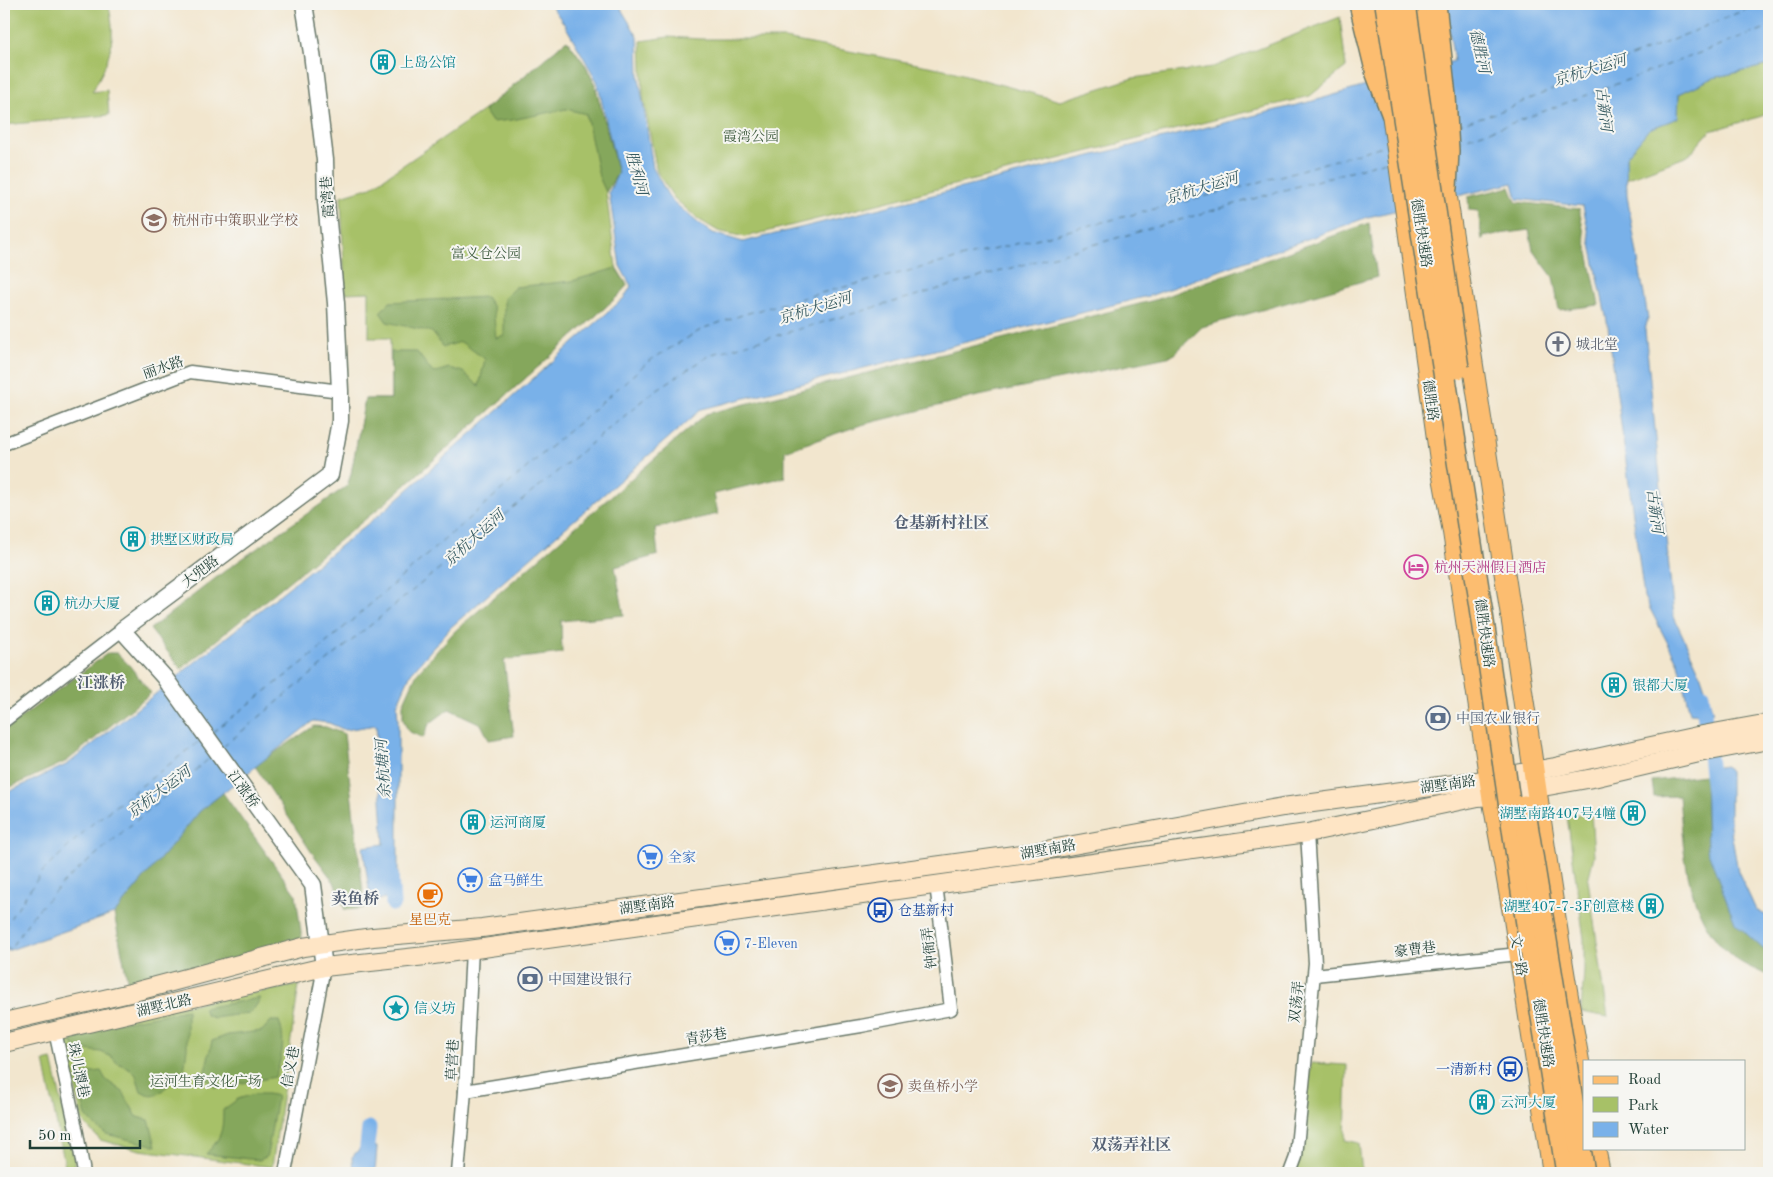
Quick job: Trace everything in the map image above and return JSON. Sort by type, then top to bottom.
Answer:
[{"type":"highway","points":[[1360,4],[1377,74],[1392,113]]},
{"type":"highway","name":"德胜快速路","points":[[1386,4],[1567,1173]]},
{"type":"highway","name":"德胜快速路","points":[[1405,4],[1492,608],[1584,1173]]},
{"type":"highway","points":[[1435,4],[1445,96],[1448,151],[1446,188]]},
{"type":"main road","name":"德胜路","points":[[1375,4],[1440,460],[1453,532],[1491,787]]},
{"type":"main road","points":[[1417,4],[1583,1083]]},
{"type":"main road","name":"湖墅南路","points":[[1733,739],[1769,723]]},
{"type":"main road","name":"湖墅南路","points":[[322,945],[373,936],[482,928],[1029,853],[1283,807],[1491,787],[1535,779],[1593,778],[1698,744],[1733,739],[1769,740]]},
{"type":"main road","name":"湖墅南路","points":[[324,967],[407,958],[1307,833],[1478,797],[1491,787]]},
{"type":"main road","name":"文一路","points":[[1491,787],[1553,1173]]},
{"type":"main road","name":"湖墅北路","points":[[4,1022],[130,993],[303,947],[322,945]]},
{"type":"main road","name":"湖墅北路","points":[[4,1043],[324,967]]},
{"type":"main road","points":[[1595,1150],[1600,1173]]},
{"type":"street","name":"霞湾巷","points":[[304,4],[325,160],[326,202],[336,303],[340,391]]},
{"type":"street","name":"丽水路","points":[[4,444],[190,372],[340,391]]},
{"type":"street","name":"大兜路","points":[[4,721],[122,630],[330,475],[340,421],[340,391]]},
{"type":"street","name":"江涨桥","points":[[122,630],[164,677],[313,884],[324,967]]},
{"type":"street","name":"双荡弄","points":[[1290,1173],[1296,1157],[1315,963],[1307,833]]},
{"type":"street","name":"钟衙弄","points":[[936,884],[951,1008]]},
{"type":"street","name":"草营巷","points":[[458,1173],[465,1091],[472,949]]},
{"type":"street","name":"豪曹巷","points":[[1314,975],[1519,954]]},
{"type":"street","name":"信义巷","points":[[285,1173],[324,967]]},
{"type":"street","name":"青莎巷","points":[[465,1091],[861,1026],[951,1008]]},
{"type":"street","name":"珠儿潭巷","points":[[55,1031],[78,1133],[84,1173]]},
{"type":"green space","points":[[4,4],[108,4],[111,17],[112,39],[107,60],[92,92],[107,90],[109,115],[4,125]]},
{"type":"green space","name":"霞湾公园","points":[[1340,17],[1346,67],[1310,96],[745,237],[718,231],[698,219],[674,198],[657,172],[643,97],[641,41],[668,37],[785,39],[944,69],[1060,101],[1133,78],[1213,67]]},
{"type":"green space","name":"富义仓公园","points":[[567,40],[586,66],[595,85],[618,173],[606,192],[616,267],[627,285],[618,296],[384,504],[351,474],[365,399],[391,399],[390,338],[369,338],[369,292],[345,293],[341,196],[371,187],[484,110]]},
{"type":"green space","points":[[567,40],[586,66],[595,85],[618,173],[606,192],[599,177],[586,114],[566,109],[492,122],[484,110]]},
{"type":"green space","points":[[1769,65],[1769,111],[1762,116],[1710,131],[1688,156],[1626,179],[1626,157],[1649,129],[1678,118],[1679,94],[1713,78]]},
{"type":"green space","points":[[1510,187],[1516,202],[1579,209],[1599,305],[1559,310],[1553,277],[1533,250],[1529,230],[1485,236],[1482,240],[1478,211],[1469,210],[1468,197]]},
{"type":"green space","points":[[1369,223],[1377,277],[1202,327],[1172,356],[974,397],[861,425],[785,451],[785,477],[714,494],[718,514],[655,528],[658,555],[615,567],[624,615],[561,621],[562,653],[504,660],[514,736],[489,740],[481,724],[449,709],[429,724],[423,738],[408,731],[403,719],[403,704],[417,673],[455,631],[706,414],[1155,300]]},
{"type":"green space","points":[[616,268],[627,285],[618,296],[384,504],[181,669],[150,629],[226,570],[347,486],[365,399],[391,399],[391,352],[417,352],[433,373],[449,368],[463,372],[479,386],[485,359],[461,342],[443,347],[432,332],[387,322],[380,312],[390,302],[486,297],[493,307],[496,338],[504,335],[504,298],[515,287],[572,281]]},
{"type":"green space","points":[[108,653],[117,653],[151,693],[67,761],[4,790],[4,730]]},
{"type":"green space","points":[[314,726],[326,727],[344,734],[365,908],[345,910],[334,882],[310,850],[255,766]]},
{"type":"green space","points":[[1705,775],[1707,849],[1763,949],[1769,950],[1769,976],[1736,959],[1716,940],[1696,903],[1690,882],[1679,796],[1654,797],[1652,781]]},
{"type":"green space","points":[[223,793],[296,895],[303,947],[130,993],[114,914],[200,811]]},
{"type":"green space","points":[[1591,813],[1594,856],[1588,880],[1608,1017],[1581,1012],[1584,939],[1567,816]]},
{"type":"green space","name":"运河生育文化广场","points":[[299,985],[272,1167],[140,1150],[100,1140],[82,1121],[64,1035],[92,1022]]},
{"type":"green space","points":[[260,998],[256,1006],[249,1013],[214,1018],[206,1015],[203,1008]]},
{"type":"green space","points":[[187,1010],[187,1048],[184,1072],[158,1094],[149,1095],[141,1091],[136,1075],[129,1068],[117,1063],[112,1057],[101,1052],[78,1049],[73,1046],[72,1038],[117,1023]]},
{"type":"green space","points":[[271,1021],[279,1021],[283,1042],[280,1063],[275,1077],[215,1088],[204,1076],[212,1041],[228,1035],[262,1031]]},
{"type":"green space","points":[[52,1059],[76,1167],[65,1166],[44,1061]]},
{"type":"green space","points":[[1311,1063],[1347,1065],[1345,1140],[1359,1143],[1362,1173],[1294,1173]]},
{"type":"green space","points":[[101,1071],[106,1080],[123,1092],[137,1117],[149,1120],[156,1146],[106,1134],[86,1116],[79,1088],[78,1074]]},
{"type":"green space","points":[[254,1094],[277,1096],[266,1157],[259,1160],[206,1154],[220,1134],[223,1110],[238,1099]]},
{"type":"water","points":[[550,4],[618,4],[638,37],[639,77],[653,168],[670,199],[698,223],[713,233],[743,242],[1313,101],[1454,61],[1445,4],[1769,4],[1769,65],[1713,78],[1679,94],[1678,118],[1649,129],[1626,157],[1627,196],[1648,318],[1645,330],[1674,617],[1700,673],[1713,712],[1690,713],[1678,663],[1644,597],[1608,326],[1583,206],[1517,199],[1513,183],[1368,217],[1152,295],[702,409],[451,627],[411,673],[397,705],[398,893],[379,900],[369,890],[363,847],[384,844],[376,725],[345,730],[329,723],[313,721],[200,811],[114,914],[4,952],[4,794],[68,764],[385,510],[624,298],[631,286],[620,266],[609,192],[618,173],[597,81],[565,25]]},
{"type":"water","points":[[1725,766],[1730,772],[1730,826],[1738,871],[1756,910],[1769,917],[1769,950],[1763,949],[1735,923],[1707,849],[1705,775],[1713,768]]},
{"type":"water","points":[[362,1146],[377,1147],[375,1173],[353,1173],[352,1157]]},
{"type":"waterway","name":"古新河","points":[[1702,694],[1713,790]]},
{"type":"waterway","name":"余杭塘河","points":[[391,875],[393,904]]},
{"type":"waterway","name":"余杭塘河","points":[[364,1173],[369,1128]]},
{"type":"ferry route","points":[[1457,124],[1496,113],[1759,4]]},
{"type":"ferry route","points":[[1458,141],[1507,125],[1769,27]]},
{"type":"ferry route","points":[[213,732],[310,657],[649,361],[704,328],[745,314],[817,294],[1246,186],[1386,145]]},
{"type":"ferry route","points":[[224,746],[656,390],[712,354],[1389,160]]},
{"type":"ferry route","points":[[4,927],[43,871],[92,824],[201,740]]},
{"type":"ferry route","points":[[4,947],[10,949],[34,914],[66,880],[211,757]]},
{"type":"place","name":"上岛公馆","points":[[383,62]]},
{"type":"place","name":"杭州市中策职业学校","points":[[154,220]]},
{"type":"place","name":"城北堂","points":[[1558,344]]},
{"type":"place","name":"拱墅区财政局","points":[[133,539]]},
{"type":"place","name":"杭州天洲假日酒店","points":[[1416,567]]},
{"type":"place","name":"杭办大厦","points":[[47,603]]},
{"type":"place","name":"银都大厦","points":[[1614,685]]},
{"type":"place","name":"中国农业银行","points":[[1438,718]]},
{"type":"place","name":"湖墅南路407号4幢","points":[[1633,813]]},
{"type":"place","name":"运河商厦","points":[[473,822]]},
{"type":"place","name":"全家","points":[[650,857]]},
{"type":"place","name":"盒马鲜生","points":[[470,880]]},
{"type":"place","name":"星巴克","points":[[430,895]]},
{"type":"place","name":"湖墅407-7-3F创意楼","points":[[1651,906]]},
{"type":"place","name":"仓基新村","points":[[880,910]]},
{"type":"place","name":"7-Eleven","points":[[727,943]]},
{"type":"place","name":"中国建设银行","points":[[530,979]]},
{"type":"place","name":"信义坊","points":[[396,1008]]},
{"type":"place","name":"一清新村","points":[[1510,1069]]},
{"type":"place","name":"卖鱼桥小学","points":[[890,1086]]},
{"type":"place","name":"云河大厦","points":[[1482,1102]]},
{"type":"district","name":"仓基新村社区","points":[[941,522]]},
{"type":"district","name":"江涨桥","points":[[101,682]]},
{"type":"district","name":"卖鱼桥","points":[[355,898]]},
{"type":"district","name":"双荡弄社区","points":[[1131,1144]]},
{"type":"water label","name":"德胜河","points":[[1480,51]]},
{"type":"water label","name":"京杭大运河","points":[[1590,70]]},
{"type":"water label","name":"胜利河","points":[[637,173]]},
{"type":"water label","name":"京杭大运河","points":[[1202,188]]},
{"type":"water label","name":"京杭大运河","points":[[815,308]]},
{"type":"water label","name":"京杭大运河","points":[[474,538]]},
{"type":"water label","name":"京杭大运河","points":[[159,792]]}]
